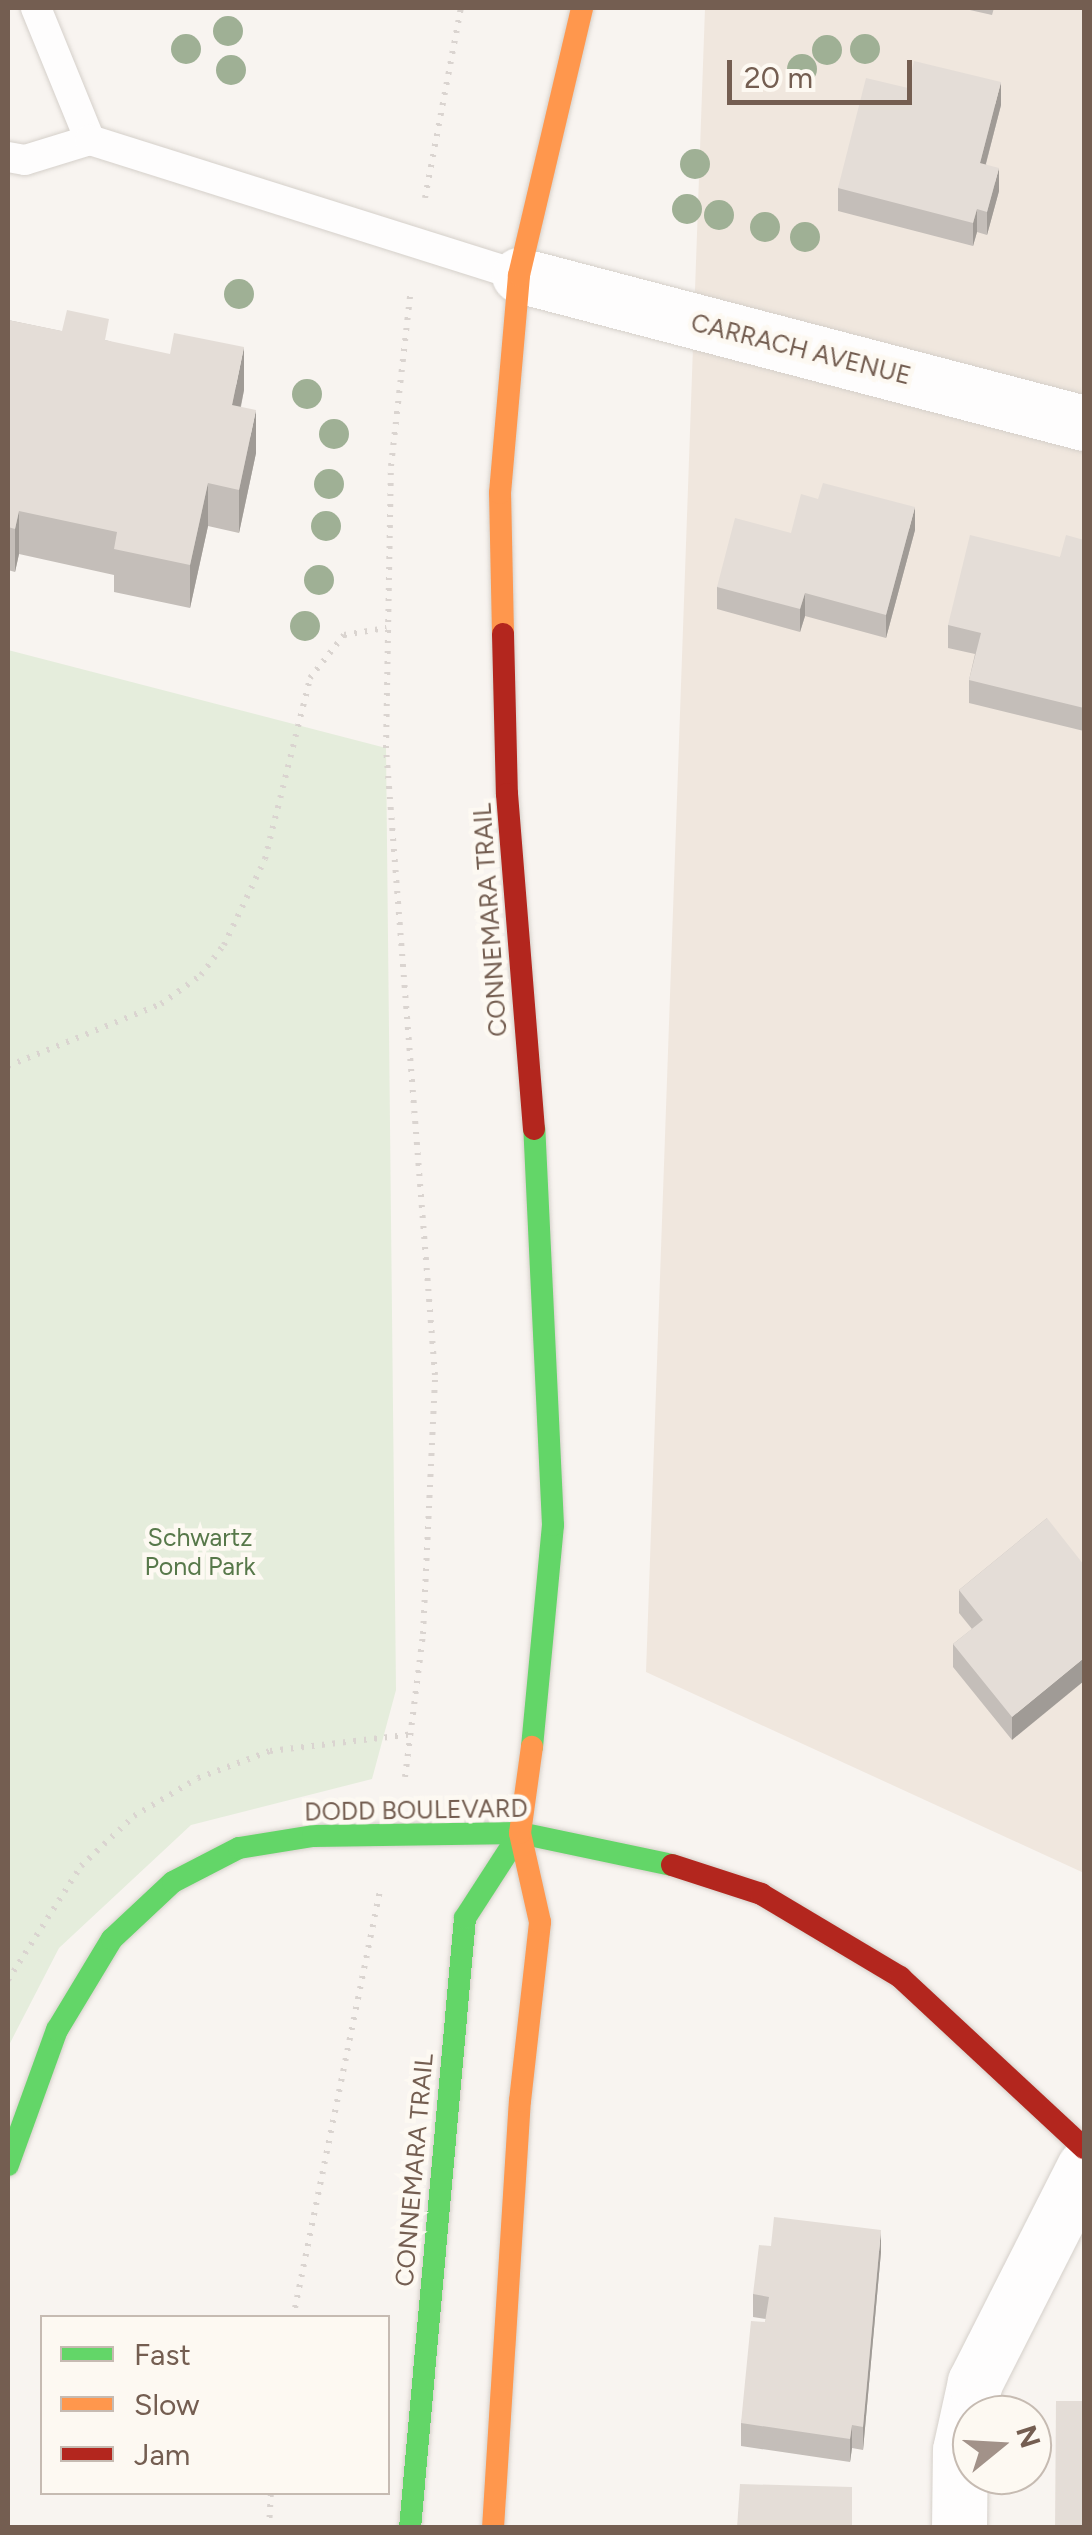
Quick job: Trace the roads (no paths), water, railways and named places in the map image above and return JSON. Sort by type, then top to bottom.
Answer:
[{"type":"street","name":"CONNEMARA TRAIL","points":[[493,2528],[520,2101],[540,1922],[520,1833],[546,1652],[553,1490],[545,1268],[498,621],[500,493],[518,275],[582,8]]},
{"type":"street","name":"CARRACH AVENUE","points":[[518,275],[1080,406]]},
{"type":"street","name":"CONNEMARA TRAIL","points":[[410,2528],[465,1918],[520,1833]]},
{"type":"street","name":"DODD BOULEVARD","points":[[8,2165],[57,2030],[112,1939],[173,1882],[238,1848],[313,1836],[392,1834],[520,1833],[692,1870],[761,1894],[830,1930],[900,1977],[1084,2148]]},
{"type":"street","points":[[959,2528],[960,2450],[975,2382],[1084,2166]]},
{"type":"lane","points":[[36,8],[90,140]]},
{"type":"lane","points":[[8,157],[25,160],[90,140],[417,248],[518,275]]},
{"type":"park label","name":"Schwartz Pond Park","points":[[200,1552]]}]
